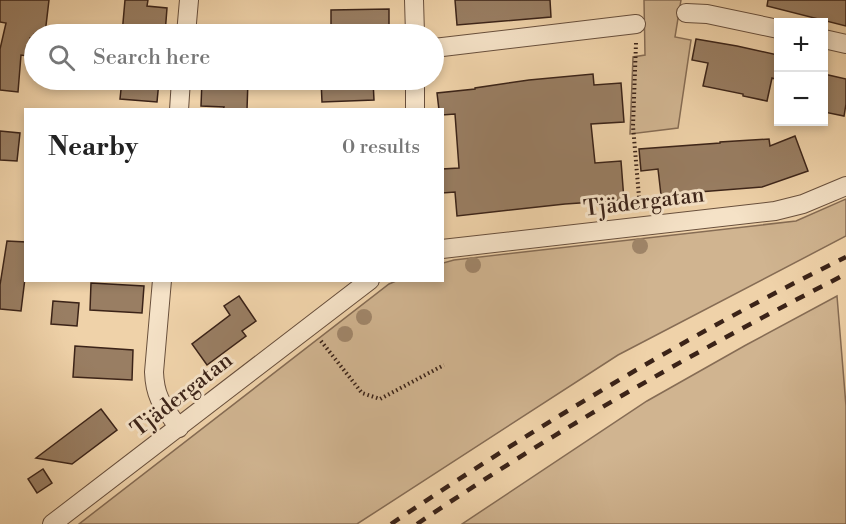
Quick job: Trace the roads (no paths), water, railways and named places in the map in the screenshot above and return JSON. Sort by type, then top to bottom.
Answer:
[{"type":"street","points":[[187,24],[189,0]]},
{"type":"street","points":[[414,0],[415,24]]},
{"type":"street","points":[[686,13],[707,14],[774,28]]},
{"type":"street","points":[[444,47],[636,24]]},
{"type":"street","points":[[828,40],[846,44]]},
{"type":"street","points":[[178,108],[180,90]]},
{"type":"street","points":[[415,90],[415,108]]},
{"type":"street","name":"Tjädergatan","points":[[444,249],[775,211],[803,204],[846,186]]},
{"type":"street","points":[[162,282],[154,387],[160,401],[179,428]]},
{"type":"street","name":"Tjädergatan","points":[[52,524],[366,282]]},
{"type":"railway","points":[[391,524],[501,452],[614,383],[729,318],[846,257]]},
{"type":"railway","points":[[417,524],[521,456],[628,392],[846,274]]}]
